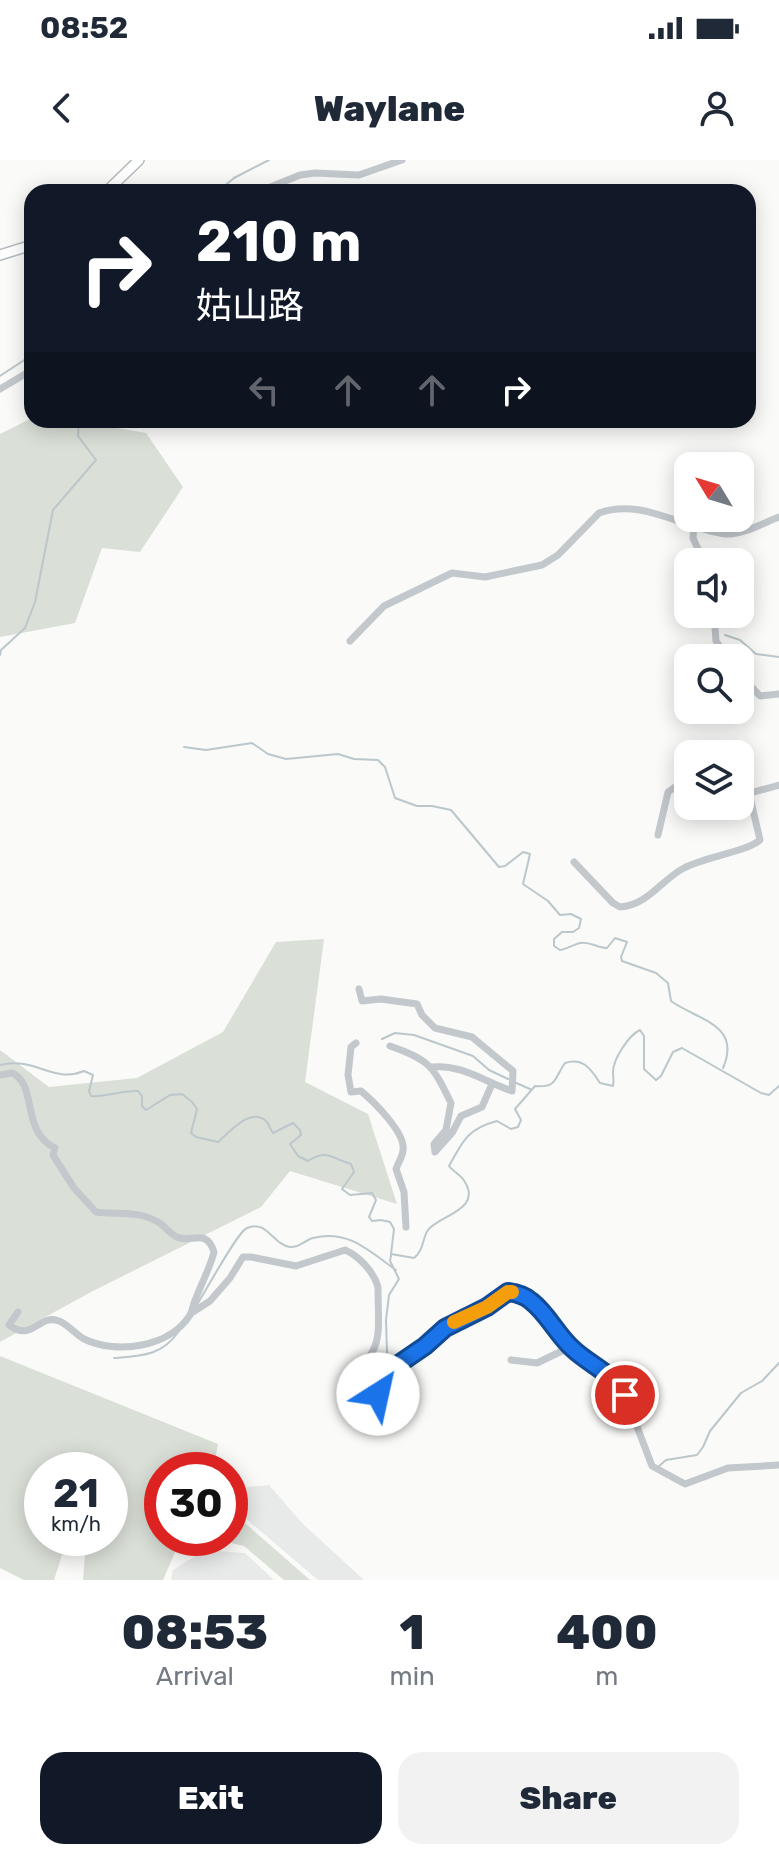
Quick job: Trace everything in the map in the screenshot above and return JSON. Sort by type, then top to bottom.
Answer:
[{"type":"main road","points":[[114,184],[139,160]]},
{"type":"main road","points":[[0,255],[24,248]]},
{"type":"street","points":[[278,184],[315,173],[359,175],[402,160]]},
{"type":"street","points":[[0,389],[24,375]]},
{"type":"street","points":[[350,641],[384,606],[452,573],[485,577],[542,565],[558,555],[599,513],[608,510],[646,511],[674,519]]},
{"type":"street","points":[[754,525],[779,517]]},
{"type":"street","points":[[754,689],[760,696],[779,694]]},
{"type":"street","points":[[754,792],[779,785]]},
{"type":"street","points":[[658,835],[668,792],[674,788]]},
{"type":"street","points":[[574,862],[613,903],[620,907],[637,904],[682,868],[754,845],[760,840],[754,814]]},
{"type":"street","points":[[359,989],[362,1001],[381,999],[417,1004],[422,1015],[435,1028],[472,1037],[513,1071],[512,1091],[460,1068],[432,1067]]},
{"type":"street","points":[[356,1043],[351,1047],[348,1062],[351,1092],[361,1091],[378,1104],[402,1141],[403,1150],[396,1169],[404,1192],[406,1227]]},
{"type":"street","points":[[390,1046],[420,1057],[432,1067],[451,1103],[446,1130],[434,1144],[435,1152],[452,1133],[461,1116],[482,1107],[492,1084]]},
{"type":"street","points":[[0,1075],[12,1073],[22,1080],[27,1092],[28,1111],[41,1138],[55,1148],[53,1155],[74,1188],[96,1212],[138,1213],[162,1224],[176,1237],[197,1236],[211,1245],[214,1252],[212,1261],[194,1301],[193,1312]]},
{"type":"street","points":[[18,1312],[9,1325],[17,1331],[26,1332],[49,1320],[59,1321],[86,1340],[122,1347],[153,1344],[210,1301],[243,1257],[296,1266],[345,1250],[358,1259],[376,1280],[378,1287],[376,1349],[356,1372],[342,1382],[343,1391],[361,1403],[368,1403],[378,1394],[381,1378],[387,1372],[445,1328],[487,1307],[508,1292],[517,1293],[531,1300],[574,1351],[620,1385],[639,1426],[647,1457],[657,1471],[685,1484],[728,1468],[779,1465]]},
{"type":"street","points":[[511,1360],[537,1363],[562,1351],[574,1351]]},
{"type":"shaded area","points":[[24,422],[24,428],[117,428],[146,433],[183,487],[140,552],[102,548],[75,623],[0,637],[0,434]]},
{"type":"shaded area","points":[[324,939],[305,1082],[368,1114],[397,1204],[290,1171],[261,1207],[91,1292],[0,1342],[0,1050],[49,1087],[137,1078],[223,1032],[276,942]]},
{"type":"shaded area","points":[[0,1356],[218,1444],[216,1452],[144,1452],[144,1556],[173,1556],[163,1580],[83,1580],[85,1556],[128,1556],[128,1452],[24,1452],[24,1556],[62,1556],[54,1580],[24,1580],[0,1568]]},
{"type":"shaded area","points":[[269,1485],[302,1523],[364,1580],[318,1580],[248,1520],[248,1487]]},
{"type":"shaded area","points":[[248,1526],[310,1580],[284,1580],[248,1549]]},
{"type":"shaded area","points":[[195,1556],[248,1556],[274,1580],[171,1580],[173,1570]]},
{"type":"waterway","points":[[227,184],[269,160]]},
{"type":"waterway","points":[[0,376],[24,360]]},
{"type":"waterway","points":[[0,655],[1,650],[25,628],[35,602],[53,510],[96,460],[78,436],[78,428]]},
{"type":"waterway","points":[[725,635],[740,640],[756,654],[779,657]]},
{"type":"waterway","points":[[184,747],[206,750],[252,743],[268,754],[286,759],[338,754],[354,759],[378,760],[385,767],[395,798],[417,806],[451,810],[499,867],[523,852],[530,854],[523,884],[548,901],[560,915],[571,914],[581,919],[579,928],[573,932],[562,932],[554,939],[554,946],[560,950],[584,943],[607,948],[615,938],[627,942],[622,961],[656,973],[668,983],[671,1001],[722,1032],[727,1042],[723,1068]]},
{"type":"waterway","points":[[0,1065],[23,1064],[63,1074],[84,1071],[93,1075],[89,1091],[91,1096],[138,1091],[146,1110],[170,1095],[182,1094],[197,1109],[191,1133],[218,1142],[240,1123],[253,1117],[266,1121],[273,1133],[293,1123],[301,1135],[290,1144],[298,1156],[308,1161],[329,1156],[351,1164],[354,1172],[342,1189],[350,1195],[372,1193],[376,1200],[369,1217],[372,1221],[390,1222],[394,1229],[391,1254],[414,1258],[420,1252],[428,1230],[458,1210],[468,1198],[463,1179],[449,1166],[462,1143],[472,1132],[497,1121],[511,1129],[518,1127],[521,1120],[515,1109],[535,1086],[552,1084],[565,1063],[582,1063],[600,1083],[613,1086],[614,1067],[619,1054],[640,1030],[644,1036],[644,1069],[656,1080],[673,1052],[682,1048],[761,1093],[769,1095],[779,1086]]},
{"type":"waterway","points":[[382,1039],[395,1033],[414,1035],[473,1056],[489,1070],[508,1079]]},
{"type":"waterway","points":[[514,1082],[530,1089]]},
{"type":"waterway","points":[[196,1306],[236,1240],[247,1228],[254,1226],[290,1247],[326,1236],[348,1239],[396,1270]]},
{"type":"waterway","points":[[377,1365],[387,1353],[389,1295],[399,1279],[390,1261],[391,1255]]},
{"type":"waterway","points":[[114,1358],[158,1350],[179,1331]]},
{"type":"waterway","points":[[658,1467],[666,1460],[697,1455],[710,1431],[741,1393],[762,1381],[779,1363]]},
{"type":"slow traffic","points":[[454,1322],[512,1292]]},
{"type":"route","points":[[378,1394],[381,1378],[387,1372],[445,1328],[487,1307],[508,1292],[531,1300],[574,1351],[620,1385],[625,1395]]}]
